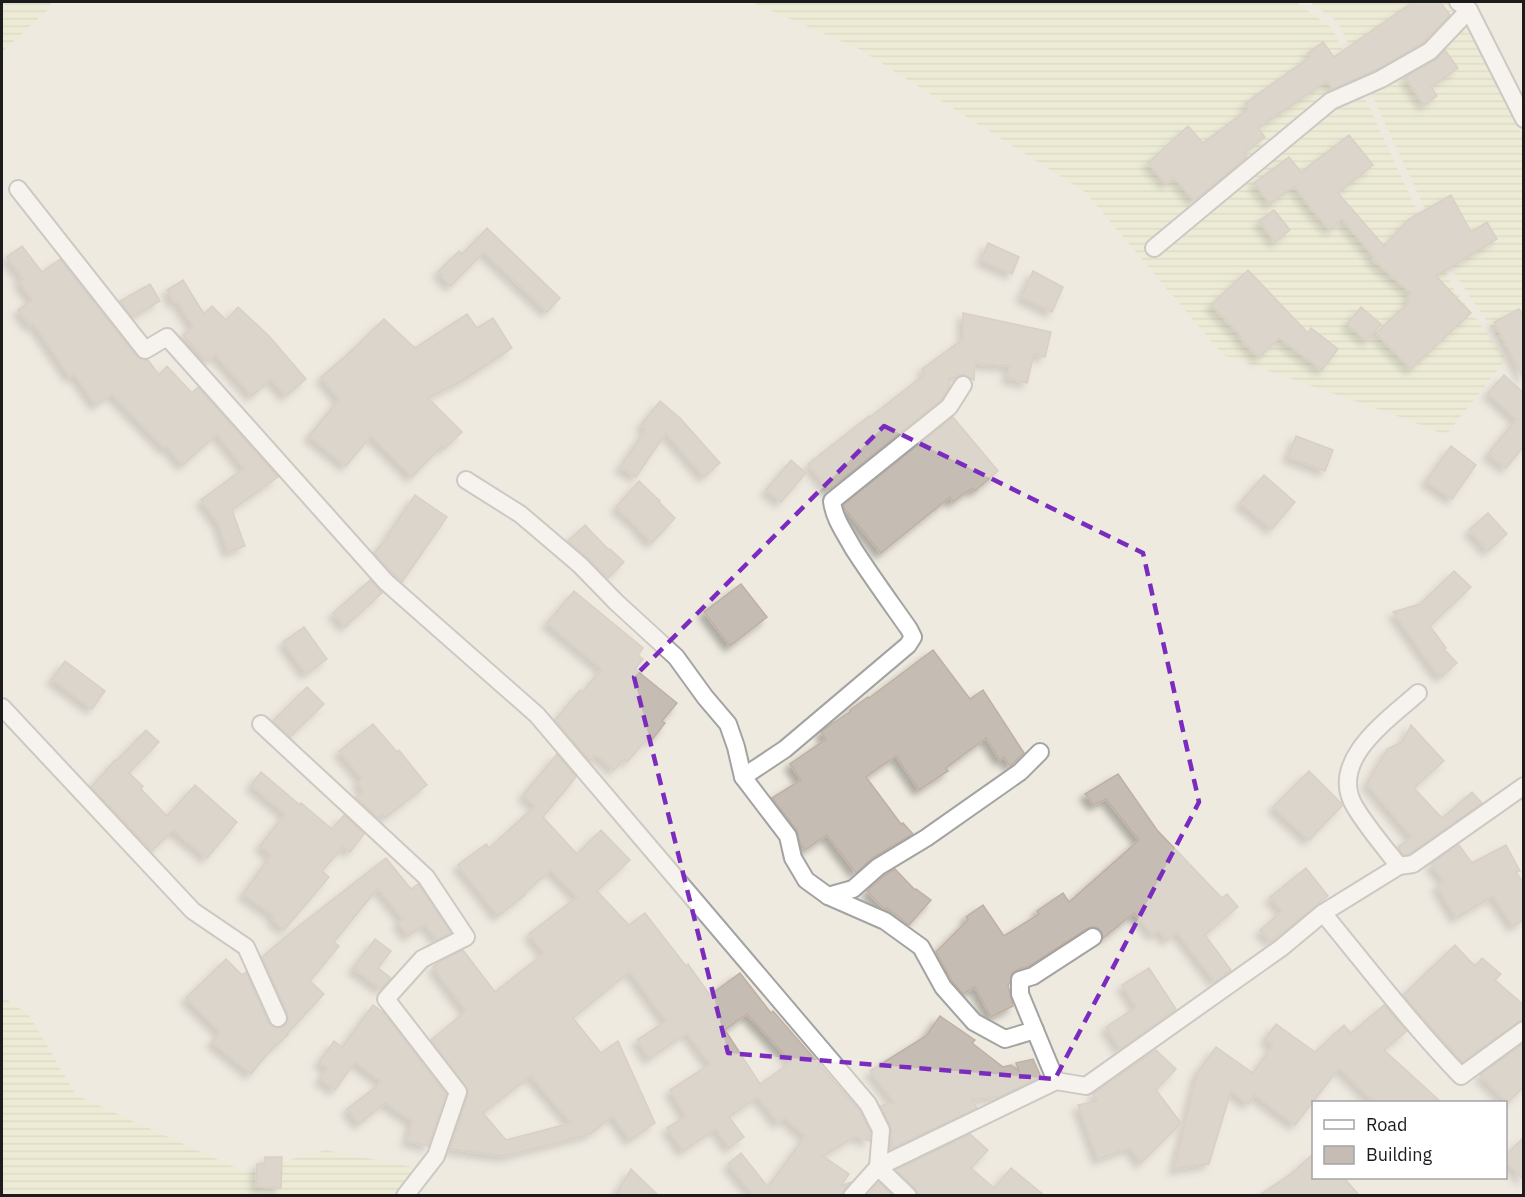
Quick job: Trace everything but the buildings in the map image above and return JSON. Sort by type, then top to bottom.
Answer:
[{"type":"street","points":[[1154,248],[1331,101],[1381,79],[1430,51],[1464,6],[1524,119]]},
{"type":"street","points":[[18,189],[145,350],[167,337],[386,582],[537,715],[868,1104],[881,1130],[878,1167]]},
{"type":"street","points":[[743,777],[785,749],[908,645],[913,637],[841,527],[833,511],[832,501],[949,407],[963,386]]},
{"type":"street","points":[[466,480],[520,514],[580,565],[616,602],[676,657],[728,724],[743,777],[788,836],[794,858],[806,880],[828,896],[885,921],[921,947],[942,987],[974,1022],[1005,1039],[1035,1030]]},
{"type":"street","points":[[1399,866],[1354,805],[1347,785],[1349,768],[1366,740],[1418,693]]},
{"type":"street","points":[[2,707],[193,911],[246,947],[278,1018]]},
{"type":"street","points":[[261,724],[426,877],[466,937],[422,959],[386,999],[459,1092],[436,1156],[405,1196]]},
{"type":"street","points":[[828,896],[854,889],[878,867],[926,838],[1020,772],[1040,752]]},
{"type":"street","points":[[852,1196],[878,1167],[1056,1081],[1086,1086],[1281,948],[1323,913],[1399,866],[1413,864],[1524,786]]},
{"type":"street","points":[[1323,913],[1444,1059],[1461,1076],[1524,1030]]},
{"type":"street","points":[[1056,1081],[1020,994],[1020,980],[1033,976],[1093,938]]},
{"type":"street","points":[[878,1167],[908,1196]]},
{"type":"highlighted area","points":[[884,426],[1143,553],[1199,802],[1055,1079],[728,1053],[634,677]]},
{"type":"green space","points":[[2,2],[49,2],[52,6],[2,52]]},
{"type":"green space","points":[[751,2],[1296,2],[1333,29],[1452,286],[1506,359],[1446,435],[1223,355],[1085,192],[859,49]]},
{"type":"green space","points":[[1309,2],[1450,2],[1466,14],[1523,137],[1523,374],[1456,276],[1338,22]]},
{"type":"green space","points":[[2,996],[29,1015],[76,1095],[245,1172],[325,1150],[417,1168],[398,1195],[2,1195]]}]
